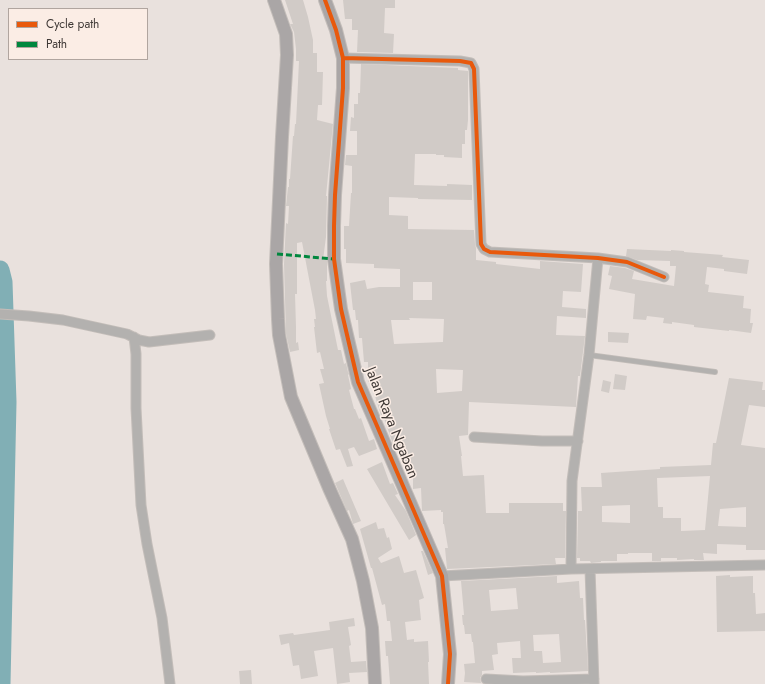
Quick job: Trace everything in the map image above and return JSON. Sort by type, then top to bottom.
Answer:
[{"type":"street","points":[[274,0],[286,34],[288,55],[282,137],[276,264],[279,335],[290,397],[352,539],[363,581],[372,628],[375,684]]},
{"type":"street","name":"Jalan Raya Ngaban","points":[[325,0],[336,30],[343,58],[343,88],[334,226],[334,259],[341,309],[358,382],[442,576],[450,654],[448,684]]},
{"type":"street","points":[[343,58],[460,61],[471,63],[474,69],[481,244],[484,249],[490,252],[598,258],[627,262],[664,277]]},
{"type":"street","points":[[571,569],[572,481],[589,355],[598,258]]},
{"type":"street","points":[[0,314],[63,320],[127,334],[149,342],[210,335]]},
{"type":"street","points":[[134,337],[136,354],[136,408],[141,505],[147,544],[162,618],[170,684]]},
{"type":"street","points":[[474,437],[542,441],[578,441]]},
{"type":"street","points":[[442,576],[571,569],[765,564]]},
{"type":"street","points":[[486,679],[512,682],[594,681],[590,569]]},
{"type":"lane","points":[[589,355],[715,372]]},
{"type":"building","points":[[285,0],[303,0],[313,40],[313,53],[317,53],[317,72],[323,72],[322,105],[318,105],[317,120],[333,124],[326,196],[326,237],[323,260],[327,260],[327,296],[338,350],[341,350],[344,364],[346,363],[349,374],[351,389],[349,390],[354,409],[359,419],[361,418],[369,441],[374,439],[377,449],[359,456],[354,447],[348,449],[353,466],[347,467],[340,449],[336,450],[329,429],[319,384],[324,383],[320,369],[324,369],[320,352],[317,353],[314,327],[314,319],[316,319],[315,310],[302,242],[297,243],[297,294],[295,294],[296,343],[298,342],[299,350],[290,352],[286,334],[284,264],[286,223],[288,224],[289,206],[286,206],[290,179],[293,136],[296,124],[299,61],[296,61],[294,32],[290,24],[293,24]]},
{"type":"building","points":[[343,0],[395,0],[395,8],[385,8],[384,33],[394,34],[393,53],[357,52],[358,30],[352,30],[352,19],[345,19]]},
{"type":"building","points":[[361,64],[458,68],[458,70],[468,71],[468,120],[467,130],[465,130],[465,144],[462,144],[462,158],[444,157],[444,155],[436,154],[415,154],[414,185],[472,185],[472,200],[389,197],[389,215],[408,216],[408,229],[474,230],[476,260],[540,269],[540,261],[583,264],[581,292],[563,291],[562,307],[586,309],[586,318],[557,316],[556,335],[585,336],[580,376],[578,376],[576,407],[469,402],[468,435],[459,436],[463,476],[484,475],[486,513],[509,513],[509,503],[563,503],[563,511],[566,511],[565,558],[555,558],[556,564],[447,569],[445,548],[448,548],[443,524],[443,512],[441,512],[441,510],[422,511],[421,488],[413,489],[413,465],[405,467],[399,446],[394,447],[375,396],[374,381],[368,382],[368,362],[364,362],[362,338],[359,338],[358,320],[356,320],[355,310],[353,310],[350,283],[365,280],[367,289],[379,287],[400,287],[400,269],[374,268],[374,264],[346,263],[346,249],[344,249],[344,226],[349,226],[352,193],[352,166],[345,165],[346,155],[357,155],[357,131],[350,131],[351,117],[354,118],[354,104],[358,104],[358,93],[360,93]],"holes":[[[413,282],[432,282],[432,300],[413,300]],[[409,318],[444,319],[443,342],[394,344],[391,320],[410,320]],[[436,369],[463,370],[462,391],[437,393]]]},
{"type":"building","points":[[627,249],[684,251],[723,255],[722,257],[749,260],[747,274],[707,267],[705,284],[709,285],[708,292],[744,296],[743,308],[751,309],[750,323],[753,323],[751,333],[694,327],[694,325],[672,322],[672,324],[663,323],[664,318],[647,316],[646,320],[633,319],[635,294],[609,289],[612,276],[608,275],[610,266],[634,271],[632,279],[674,286],[676,266],[670,266],[670,261],[637,260],[626,256]]},
{"type":"building","points":[[608,332],[629,333],[628,343],[608,342]]},
{"type":"building","points":[[615,374],[627,376],[625,390],[613,389]]},
{"type":"building","points":[[729,378],[763,382],[762,390],[765,390],[765,407],[749,405],[741,445],[765,448],[765,550],[746,550],[746,545],[717,544],[717,554],[703,553],[704,560],[677,560],[677,558],[661,558],[661,561],[652,561],[652,553],[617,554],[617,561],[601,561],[591,563],[590,561],[580,561],[580,558],[577,558],[578,511],[582,511],[581,487],[602,487],[601,473],[660,469],[660,467],[711,465],[713,443],[716,443]],"holes":[[[710,476],[705,530],[681,531],[681,518],[663,518],[663,507],[658,507],[657,478]],[[630,505],[630,523],[602,522],[602,506]],[[746,507],[746,527],[718,526],[720,509]]]},
{"type":"building","points":[[603,380],[611,382],[609,393],[601,391]]},
{"type":"building","points":[[382,462],[390,484],[393,483],[398,494],[395,495],[406,511],[416,535],[409,540],[367,469]]},
{"type":"building","points":[[343,479],[361,521],[353,524],[349,510],[347,511],[335,483]]},
{"type":"building","points":[[376,522],[378,529],[384,528],[387,538],[389,537],[392,549],[378,558],[381,563],[399,556],[404,573],[416,570],[424,598],[419,600],[421,620],[405,622],[407,640],[414,639],[414,642],[428,641],[429,684],[390,684],[388,656],[386,656],[385,641],[392,641],[390,621],[387,621],[385,604],[382,605],[360,529]]},
{"type":"building","points":[[421,551],[423,551],[433,573],[428,575]]},
{"type":"building","points":[[730,575],[730,577],[753,576],[753,593],[755,593],[756,614],[765,613],[765,631],[717,632],[716,576]]},
{"type":"building","points":[[557,576],[557,583],[579,581],[580,598],[583,598],[588,671],[513,673],[512,658],[521,658],[520,641],[497,643],[498,654],[492,655],[494,670],[482,671],[480,678],[481,683],[464,682],[464,664],[475,663],[471,634],[465,634],[463,625],[462,615],[464,615],[461,581]],"holes":[[[516,588],[518,609],[491,611],[489,590]],[[559,634],[561,662],[543,663],[542,651],[534,651],[533,635]]]},
{"type":"building","points":[[354,618],[355,626],[348,627],[351,645],[349,646],[351,662],[366,661],[367,672],[349,673],[350,682],[337,684],[333,648],[314,651],[318,676],[301,679],[299,665],[293,666],[289,643],[281,645],[279,635],[293,633],[294,635],[330,630],[329,622]]},
{"type":"building","points":[[251,670],[252,684],[240,684],[239,671]]},
{"type":"waterway","points":[[0,270],[3,282],[7,402],[1,684]]},
{"type":"marked path","points":[[277,254],[334,259]]},
{"type":"cycle path","points":[[325,0],[336,30],[343,58],[343,88],[334,226],[334,259],[341,309],[358,382],[442,576],[450,654],[448,684]]},
{"type":"cycle path","points":[[343,58],[460,61],[471,63],[474,69],[481,244],[484,249],[490,252],[598,258],[627,262],[664,277]]}]
